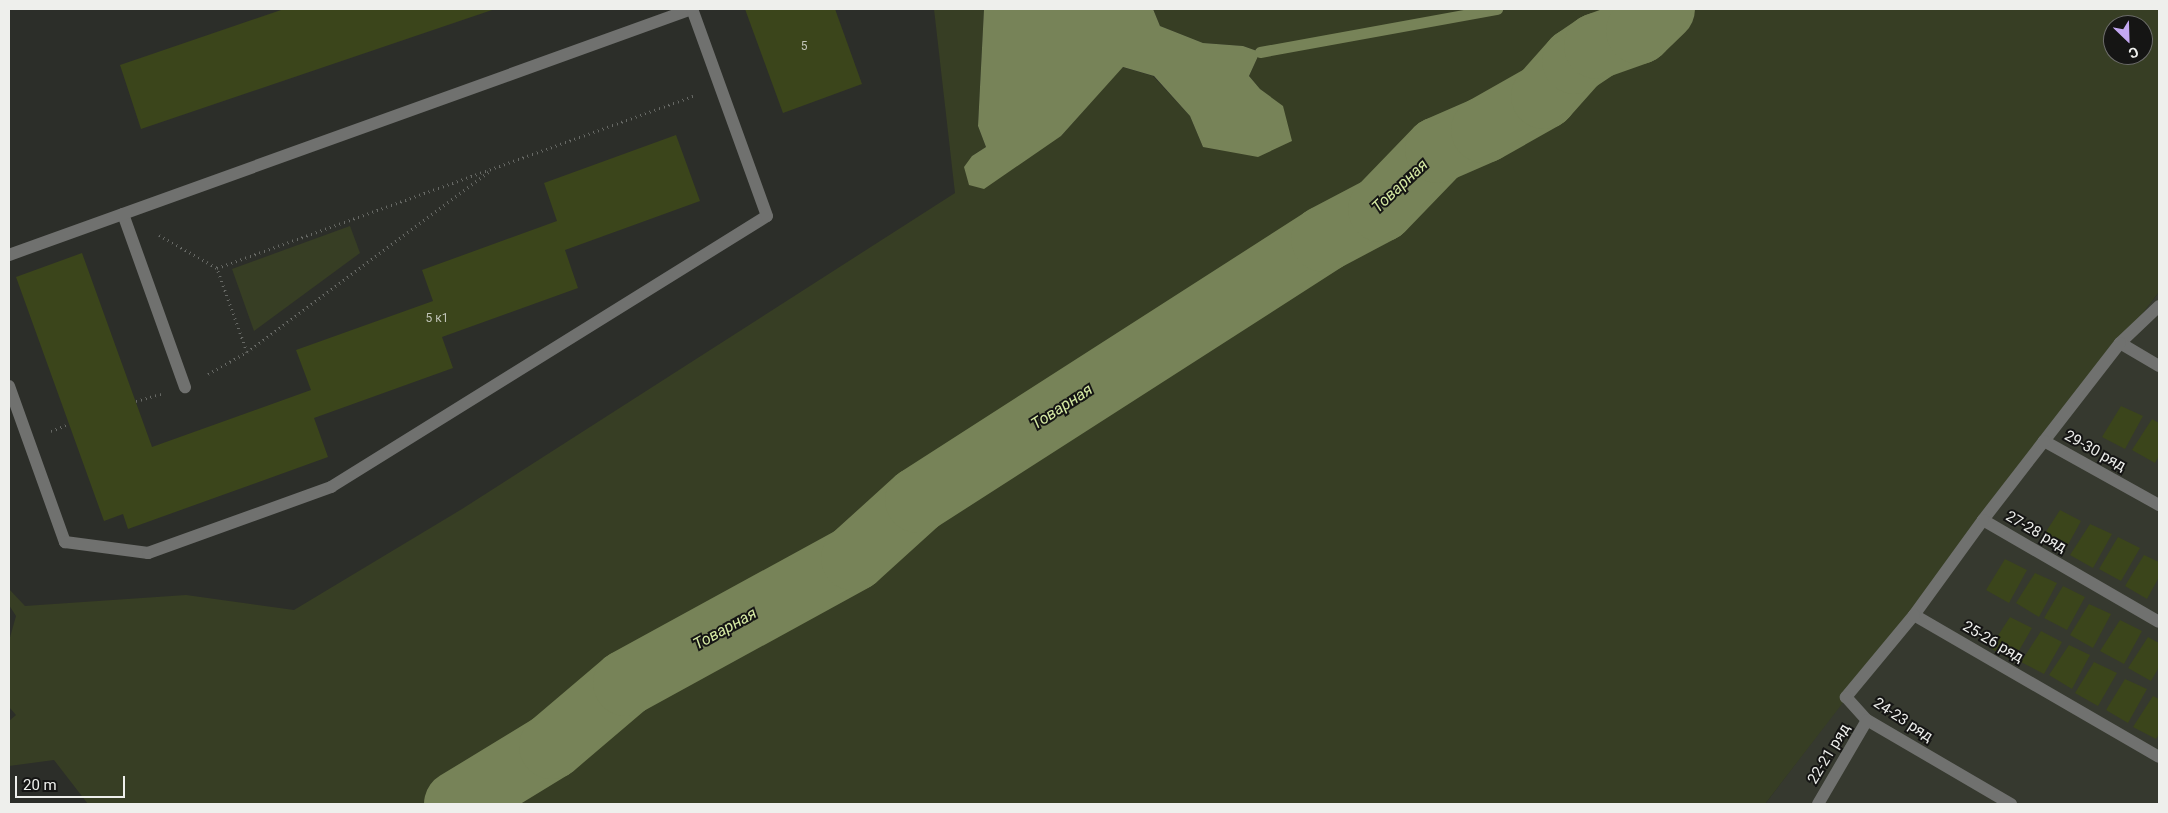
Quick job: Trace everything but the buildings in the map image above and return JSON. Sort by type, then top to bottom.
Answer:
[{"type":"lane","points":[[9,255],[692,9],[767,216],[331,487],[148,553],[65,542],[9,386]]},
{"type":"lane","points":[[123,214],[185,387]]},
{"type":"lane","name":"29-30 ряд","points":[[2159,306],[2120,343],[2044,441],[2159,505]]},
{"type":"lane","points":[[2120,343],[2159,366]]},
{"type":"lane","name":"27-28 ряд","points":[[2044,441],[1983,520],[2159,622]]},
{"type":"lane","points":[[1914,615],[1983,520]]},
{"type":"lane","name":"24-23 ряд","points":[[1914,615],[1846,697],[1867,720],[2011,804]]},
{"type":"lane","name":"25-26 ряд","points":[[1914,615],[2159,757]]},
{"type":"lane","name":"22-21 ряд","points":[[1818,804],[1867,720]]},
{"type":"path","points":[[217,268],[720,86]]},
{"type":"path","points":[[136,401],[185,387],[247,352],[495,167]]},
{"type":"path","points":[[123,214],[217,268],[247,352]]},
{"type":"shaded area","points":[[934,9],[984,9],[978,126],[986,147],[972,156],[1061,136],[1122,67],[1153,76],[1190,116],[1203,147],[1283,107],[1260,89],[1249,76],[1260,52],[1243,46],[1203,43],[1160,26],[1153,9],[2159,9],[2159,292],[1765,804],[88,804],[54,760],[9,766],[9,721],[16,715],[9,707],[9,641],[16,616],[9,605],[9,589],[25,606],[186,595],[294,610],[462,509],[955,193]]},
{"type":"shaded area","points":[[984,9],[1153,9],[1160,26],[1203,43],[1243,46],[1260,52],[1249,76],[1260,89],[1283,106],[1292,141],[1258,157],[1203,147],[1190,116],[1154,76],[1123,67],[1061,136],[984,189],[969,185],[964,167],[972,156],[986,147],[978,126]]},
{"type":"shaded area","points":[[350,226],[360,253],[254,331],[232,269]]},
{"type":"shaded area","points":[[2159,292],[2159,804],[1765,804],[1846,697]]},
{"type":"waterway","points":[[1260,52],[1497,9]]},
{"type":"waterway","name":"Товарная","points":[[457,804],[552,746],[626,683],[854,558],[918,500],[1324,239],[1381,209],[1438,150],[1484,130],[1544,96],[1575,61],[1597,46],[1639,31],[1662,9]]}]
